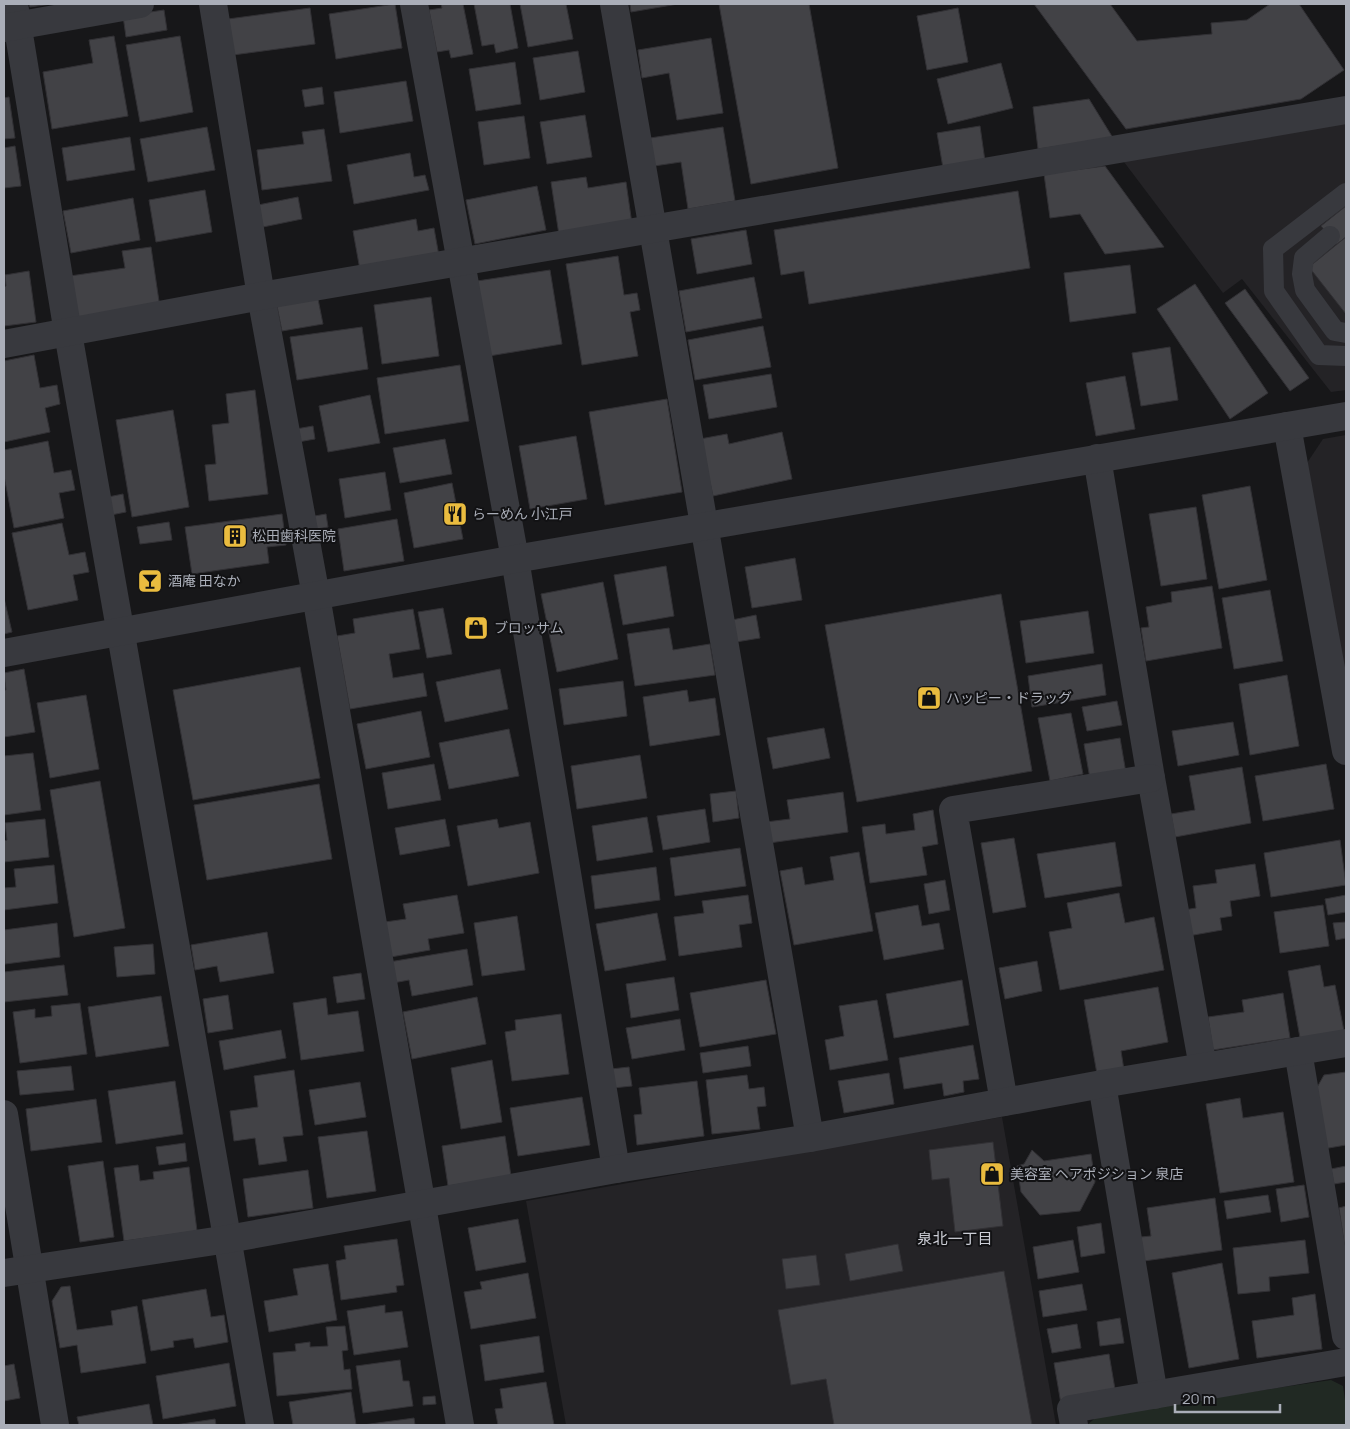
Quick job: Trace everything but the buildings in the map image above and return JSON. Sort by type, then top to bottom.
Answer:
[{"type":"street","points":[[140,4],[12,19],[260,1425]]},
{"type":"street","points":[[213,4],[261,296],[316,596],[460,1425]]},
{"type":"street","points":[[414,4],[515,559],[616,1169]]},
{"type":"street","points":[[614,4],[810,1138]]},
{"type":"street","points":[[4,344],[261,296],[1346,110]]},
{"type":"street","points":[[4,653],[515,559],[1346,416]]},
{"type":"street","points":[[1288,426],[1345,733]]},
{"type":"street","points":[[1097,458],[1151,778],[1203,1067]]},
{"type":"street","points":[[1004,1102],[953,810],[1151,778]]},
{"type":"street","points":[[16,1271],[228,1239],[616,1169],[810,1138],[1102,1084],[1346,1043]]},
{"type":"street","points":[[1298,1051],[1346,1336]]},
{"type":"street","points":[[1102,1084],[1154,1395]]},
{"type":"street","points":[[4,1114],[16,1271],[55,1425]]},
{"type":"street","points":[[1074,1425],[1071,1409],[1346,1362]]},
{"type":"lane","points":[[1346,193],[1273,249],[1274,292],[1319,355],[1346,356]]},
{"type":"lane","points":[[1330,236],[1304,258],[1302,274],[1305,290],[1335,330],[1346,332]]},
{"type":"shaded area","points":[[1346,115],[1346,390],[1331,392],[1242,279],[1223,293],[1121,158]]},
{"type":"shaded area","points":[[1346,435],[1346,683],[1307,463],[1323,439]]},
{"type":"shaded area","points":[[1002,1117],[1056,1425],[566,1425],[526,1201]]},
{"type":"shaded area","points":[[1331,1380],[1343,1386],[1346,1425],[1087,1425],[1100,1414]]},
{"type":"place","name":"らーめん 小江戸","points":[[455,514]]},
{"type":"place","name":"松田歯科医院","points":[[235,536]]},
{"type":"place","name":"酒庵 田なか","points":[[150,581]]},
{"type":"place","name":"ブロッサム","points":[[476,628]]},
{"type":"place","name":"ハッピー・ドラッグ","points":[[929,698]]},
{"type":"place","name":"美容室 ヘアポジション 泉店","points":[[992,1174]]},
{"type":"district","name":"泉北一丁目","points":[[955,1239]]}]
